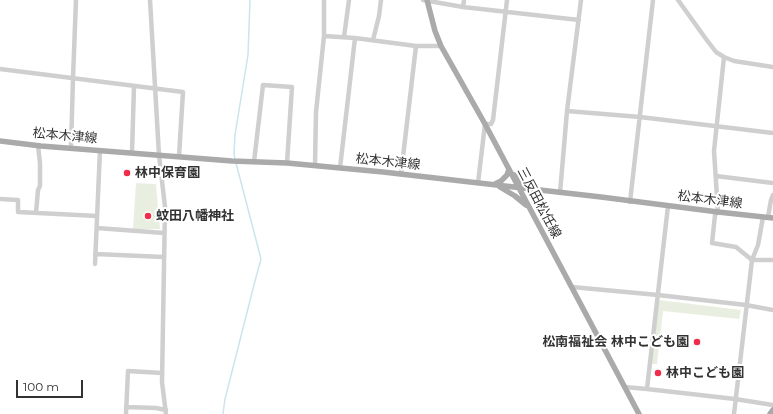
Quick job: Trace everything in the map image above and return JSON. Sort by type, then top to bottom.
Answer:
[{"type":"main road","name":"三反田松任線","points":[[427,0],[435,31],[441,46],[485,124],[639,414]]},
{"type":"main road","name":"松本木津線","points":[[0,141],[38,146],[235,161],[287,163],[402,174],[630,202],[768,217]]},
{"type":"main road","points":[[490,184],[496,184],[502,181],[507,175],[509,169]]},
{"type":"main road","points":[[509,169],[522,183],[539,190]]},
{"type":"main road","points":[[496,185],[515,196],[529,208]]},
{"type":"main road","points":[[529,208],[527,197],[539,190]]},
{"type":"main road","points":[[770,414],[773,410]]},
{"type":"street","points":[[71,148],[72,78],[76,0]]},
{"type":"street","points":[[126,407],[156,408],[166,412],[162,382],[165,207],[159,155],[150,0]]},
{"type":"street","points":[[315,166],[316,112],[324,36],[324,0]]},
{"type":"street","points":[[344,37],[349,0]]},
{"type":"street","points":[[373,40],[381,0]]},
{"type":"street","points":[[424,0],[463,7],[579,20]]},
{"type":"street","points":[[463,7],[464,0]]},
{"type":"street","points":[[478,183],[485,124],[491,124],[493,120],[507,0]]},
{"type":"street","points":[[560,193],[567,111],[581,0]]},
{"type":"street","points":[[630,202],[653,0]]},
{"type":"street","points":[[678,0],[716,52],[734,61],[773,67]]},
{"type":"street","points":[[324,36],[355,38],[416,46],[441,46]]},
{"type":"street","points":[[340,168],[355,38]]},
{"type":"street","points":[[402,174],[416,46]]},
{"type":"street","points":[[724,57],[714,151],[718,212],[715,216],[712,244],[736,247],[752,260],[773,260]]},
{"type":"street","points":[[0,69],[183,92],[179,156]]},
{"type":"street","points":[[254,162],[263,85],[292,87],[287,163]]},
{"type":"street","points":[[132,153],[134,86]]},
{"type":"street","points":[[567,111],[717,125],[773,133]]},
{"type":"street","points":[[36,213],[38,190],[40,186],[38,146]]},
{"type":"street","points":[[95,264],[100,150]]},
{"type":"street","points":[[716,176],[773,183]]},
{"type":"street","points":[[734,414],[752,260],[768,217],[773,195]]},
{"type":"street","points":[[0,198],[18,200],[18,212],[97,216]]},
{"type":"street","points":[[647,389],[668,206]]},
{"type":"street","points":[[97,228],[164,232]]},
{"type":"street","points":[[95,254],[164,257]]},
{"type":"street","points":[[572,287],[658,295],[773,310]]},
{"type":"street","points":[[126,414],[128,371],[162,373]]},
{"type":"street","points":[[624,388],[647,389],[735,399],[773,405]]},
{"type":"green space","points":[[136,183],[156,184],[160,229],[133,229]]},
{"type":"green space","points":[[659,300],[741,310],[739,319],[663,311],[657,364],[651,364]]},
{"type":"waterway","points":[[235,159],[235,135],[248,55],[250,0]]},
{"type":"waterway","points":[[223,414],[225,399],[261,259],[236,163]]},
{"type":"place","name":"林中保育園","points":[[127,173]]},
{"type":"place","name":"蚊田八幡神社","points":[[148,216]]},
{"type":"place","name":"松南福祉会 林中こども園","points":[[697,342]]},
{"type":"place","name":"林中こども園","points":[[658,373]]}]
